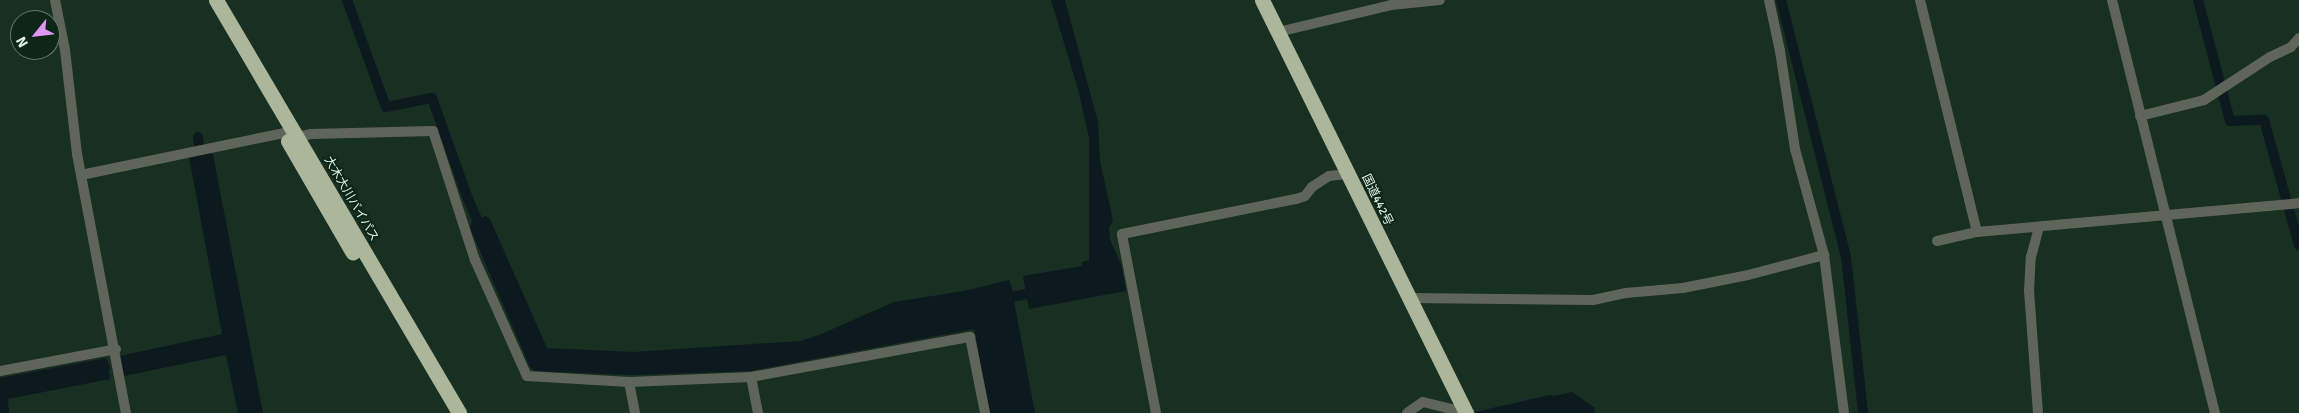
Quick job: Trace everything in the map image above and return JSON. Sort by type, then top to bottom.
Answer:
[{"type":"highway","name":"大木大川バイパス","points":[[205,0],[285,126],[459,413]]},
{"type":"highway","name":"大木大川バイパス","points":[[216,0],[285,126],[448,413]]},
{"type":"highway","name":"国道442号","points":[[1262,0],[1464,409]]},
{"type":"street","points":[[55,0],[65,50],[81,175],[116,349],[126,413]]},
{"type":"street","points":[[1278,32],[1404,2],[1440,0]]},
{"type":"street","points":[[1768,0],[1780,52],[1796,149],[1824,255],[1844,413]]},
{"type":"street","points":[[1920,0],[1977,232]]},
{"type":"street","points":[[2112,0],[2215,413]]},
{"type":"street","points":[[2140,116],[2213,96],[2270,57],[2291,47],[2299,38]]},
{"type":"street","points":[[81,175],[285,126],[311,134],[433,131],[475,260],[527,376],[629,382],[751,377],[970,337],[985,413]]},
{"type":"street","points":[[1156,413],[1122,234],[1296,199],[1305,196],[1312,187],[1329,176],[1347,174]]},
{"type":"street","points":[[1937,241],[1977,232],[2039,228],[2296,203]]},
{"type":"street","points":[[2038,413],[2028,291],[2031,257],[2039,228]]},
{"type":"street","points":[[1408,298],[1593,300],[1626,293],[1683,288],[1748,275],[1824,255]]},
{"type":"street","points":[[0,371],[116,349]]},
{"type":"street","points":[[751,377],[758,413]]},
{"type":"street","points":[[629,382],[635,413]]},
{"type":"street","points":[[1407,413],[1422,402],[1456,410],[1464,409]]},
{"type":"shaded area","points":[[1051,0],[1065,0],[1098,122],[1100,161],[1113,220],[1109,228],[1110,240],[1121,264],[1126,291],[1029,309],[1023,276],[1082,266],[1082,262],[1089,260],[1089,138],[1078,89]]},
{"type":"shaded area","points":[[211,153],[213,155],[263,413],[238,413],[226,355],[124,376],[122,367],[120,356],[222,334],[189,157]]},
{"type":"shaded area","points":[[486,216],[490,219],[547,348],[633,352],[800,341],[819,335],[894,302],[964,291],[1009,280],[1016,300],[1014,301],[1035,413],[990,413],[974,329],[750,371],[632,375],[535,371],[530,367],[470,228],[471,223]]},
{"type":"shaded area","points":[[106,358],[111,369],[109,369],[110,379],[8,399],[9,413],[0,413],[0,378]]},
{"type":"shaded area","points":[[1572,392],[1595,408],[1594,413],[1470,413],[1550,395],[1554,396]]},
{"type":"waterway","points":[[347,0],[386,107],[432,98],[468,199],[483,232]]},
{"type":"waterway","points":[[1781,0],[1846,256],[1863,413]]},
{"type":"waterway","points":[[2198,0],[2230,121],[2264,120],[2299,245]]},
{"type":"waterway","points":[[198,137],[201,158]]},
{"type":"waterway","points":[[1002,299],[1039,291]]}]
